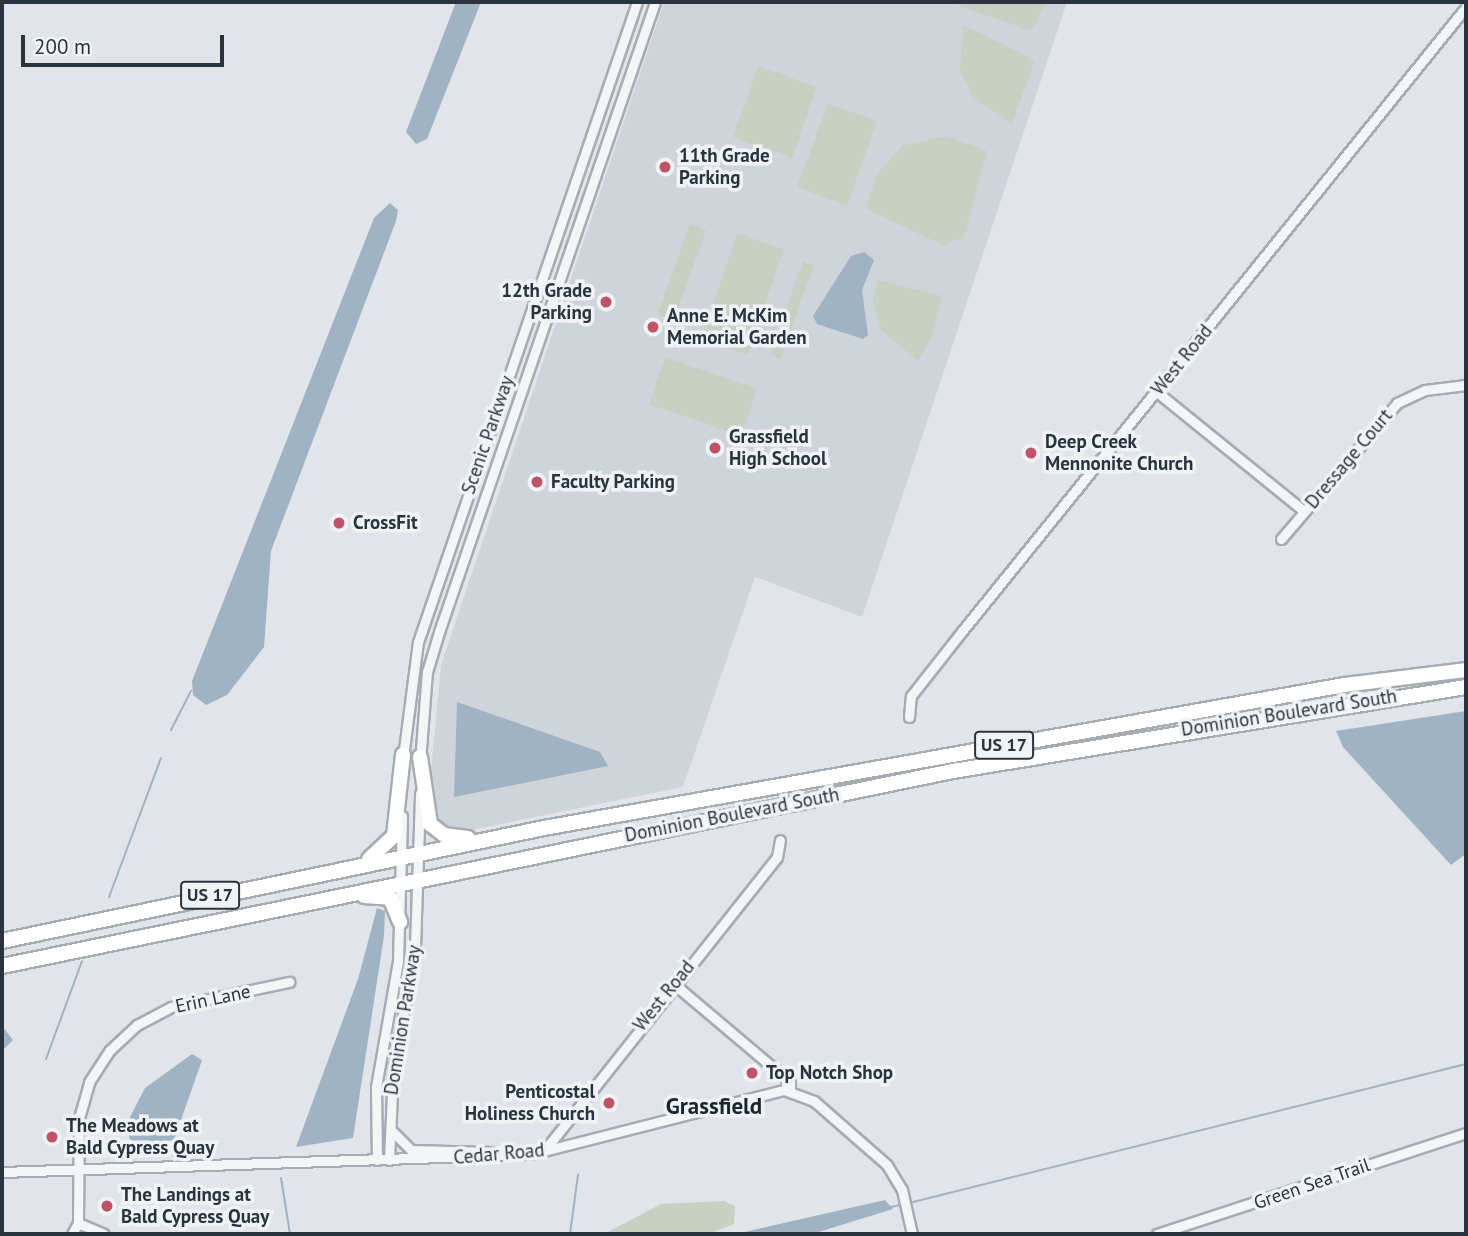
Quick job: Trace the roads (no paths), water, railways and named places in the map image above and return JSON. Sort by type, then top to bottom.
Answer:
[{"type":"highway","name":"US 17","points":[[2,941],[335,869],[544,828],[1344,685],[1466,670]]},
{"type":"highway","name":"Dominion Boulevard South","points":[[2,966],[402,880],[418,880],[1104,742],[1466,687]]},
{"type":"highway","points":[[335,869],[387,848],[403,754]]},
{"type":"highway","points":[[420,757],[426,815],[435,830],[454,838],[521,833]]},
{"type":"highway","points":[[691,802],[694,823]]},
{"type":"highway","points":[[314,900],[380,894],[396,905],[400,922]]},
{"type":"highway","points":[[59,928],[65,953]]},
{"type":"street","name":"Scenic Parkway","points":[[402,880],[403,754],[418,642],[638,2]]},
{"type":"street","name":"Scenic Parkway","points":[[418,880],[420,757],[427,672],[655,2]]},
{"type":"street","name":"West Road","points":[[909,717],[911,696],[1466,7]]},
{"type":"street","name":"Dressage Court","points":[[1281,539],[1397,403],[1425,390],[1466,385]]},
{"type":"street","points":[[1157,392],[1304,512]]},
{"type":"street","name":"West Road","points":[[544,1151],[674,984],[778,857],[780,840]]},
{"type":"street","name":"Dominion Parkway","points":[[377,1160],[376,1087],[400,922],[402,880]]},
{"type":"street","name":"Dominion Parkway","points":[[389,1160],[390,1118],[415,947],[418,880]]},
{"type":"street","name":"Erin Lane","points":[[78,1223],[77,1169],[83,1100],[99,1065],[122,1036],[171,1007],[289,982]]},
{"type":"street","points":[[674,984],[790,1082],[790,1090],[836,1118],[887,1165],[902,1190],[912,1234]]},
{"type":"street","name":"Cedar Road","points":[[2,1172],[524,1155],[739,1097],[790,1090]]},
{"type":"street","points":[[390,1118],[395,1140],[411,1150],[524,1155]]},
{"type":"street","name":"Green Sea Trail","points":[[1157,1234],[1466,1133]]},
{"type":"street","points":[[72,1234],[78,1223],[104,1234]]},
{"type":"water","points":[[456,2],[481,2],[427,139],[416,144],[406,132]]},
{"type":"water","points":[[390,203],[398,210],[396,221],[271,551],[264,647],[227,695],[206,705],[193,695],[192,681],[374,218]]},
{"type":"water","points":[[864,252],[874,260],[862,290],[868,335],[863,339],[817,324],[813,316],[851,256]]},
{"type":"water","points":[[457,702],[600,752],[608,766],[454,797]]},
{"type":"water","points":[[1466,711],[1466,854],[1451,865],[1343,747],[1336,731]]},
{"type":"water","points":[[377,908],[385,911],[384,936],[353,1138],[296,1147],[358,979]]},
{"type":"water","points":[[2,1026],[13,1040],[2,1051]]},
{"type":"water","points":[[192,1054],[202,1060],[174,1140],[136,1144],[129,1138],[130,1117],[145,1088]]},
{"type":"water","points":[[885,1200],[893,1209],[812,1234],[736,1234]]},
{"type":"waterway","points":[[171,730],[191,691]]},
{"type":"waterway","points":[[109,897],[161,758]]},
{"type":"waterway","points":[[46,1059],[82,961]]},
{"type":"waterway","points":[[913,1202],[1466,1064]]},
{"type":"waterway","points":[[570,1234],[578,1175]]},
{"type":"waterway","points":[[281,1178],[290,1234]]},
{"type":"waterway","points":[[891,1207],[900,1205]]},
{"type":"place","name":"11th Grade Parking","points":[[665,167]]},
{"type":"place","name":"12th Grade Parking","points":[[606,302]]},
{"type":"place","name":"Anne E. McKim Memorial Garden","points":[[653,327]]},
{"type":"place","name":"Grassfield High School","points":[[715,448]]},
{"type":"place","name":"Deep Creek Mennonite Church","points":[[1031,453]]},
{"type":"place","name":"Faculty Parking","points":[[537,482]]},
{"type":"place","name":"CrossFit","points":[[339,523]]},
{"type":"place","name":"Top Notch Shop","points":[[752,1073]]},
{"type":"place","name":"Penticostal Holiness Church","points":[[609,1103]]},
{"type":"place","name":"The Meadows at Bald Cypress Quay","points":[[52,1137]]},
{"type":"place","name":"The Landings at Bald Cypress Quay","points":[[107,1206]]},
{"type":"district","name":"Grassfield","points":[[714,1106]]}]
